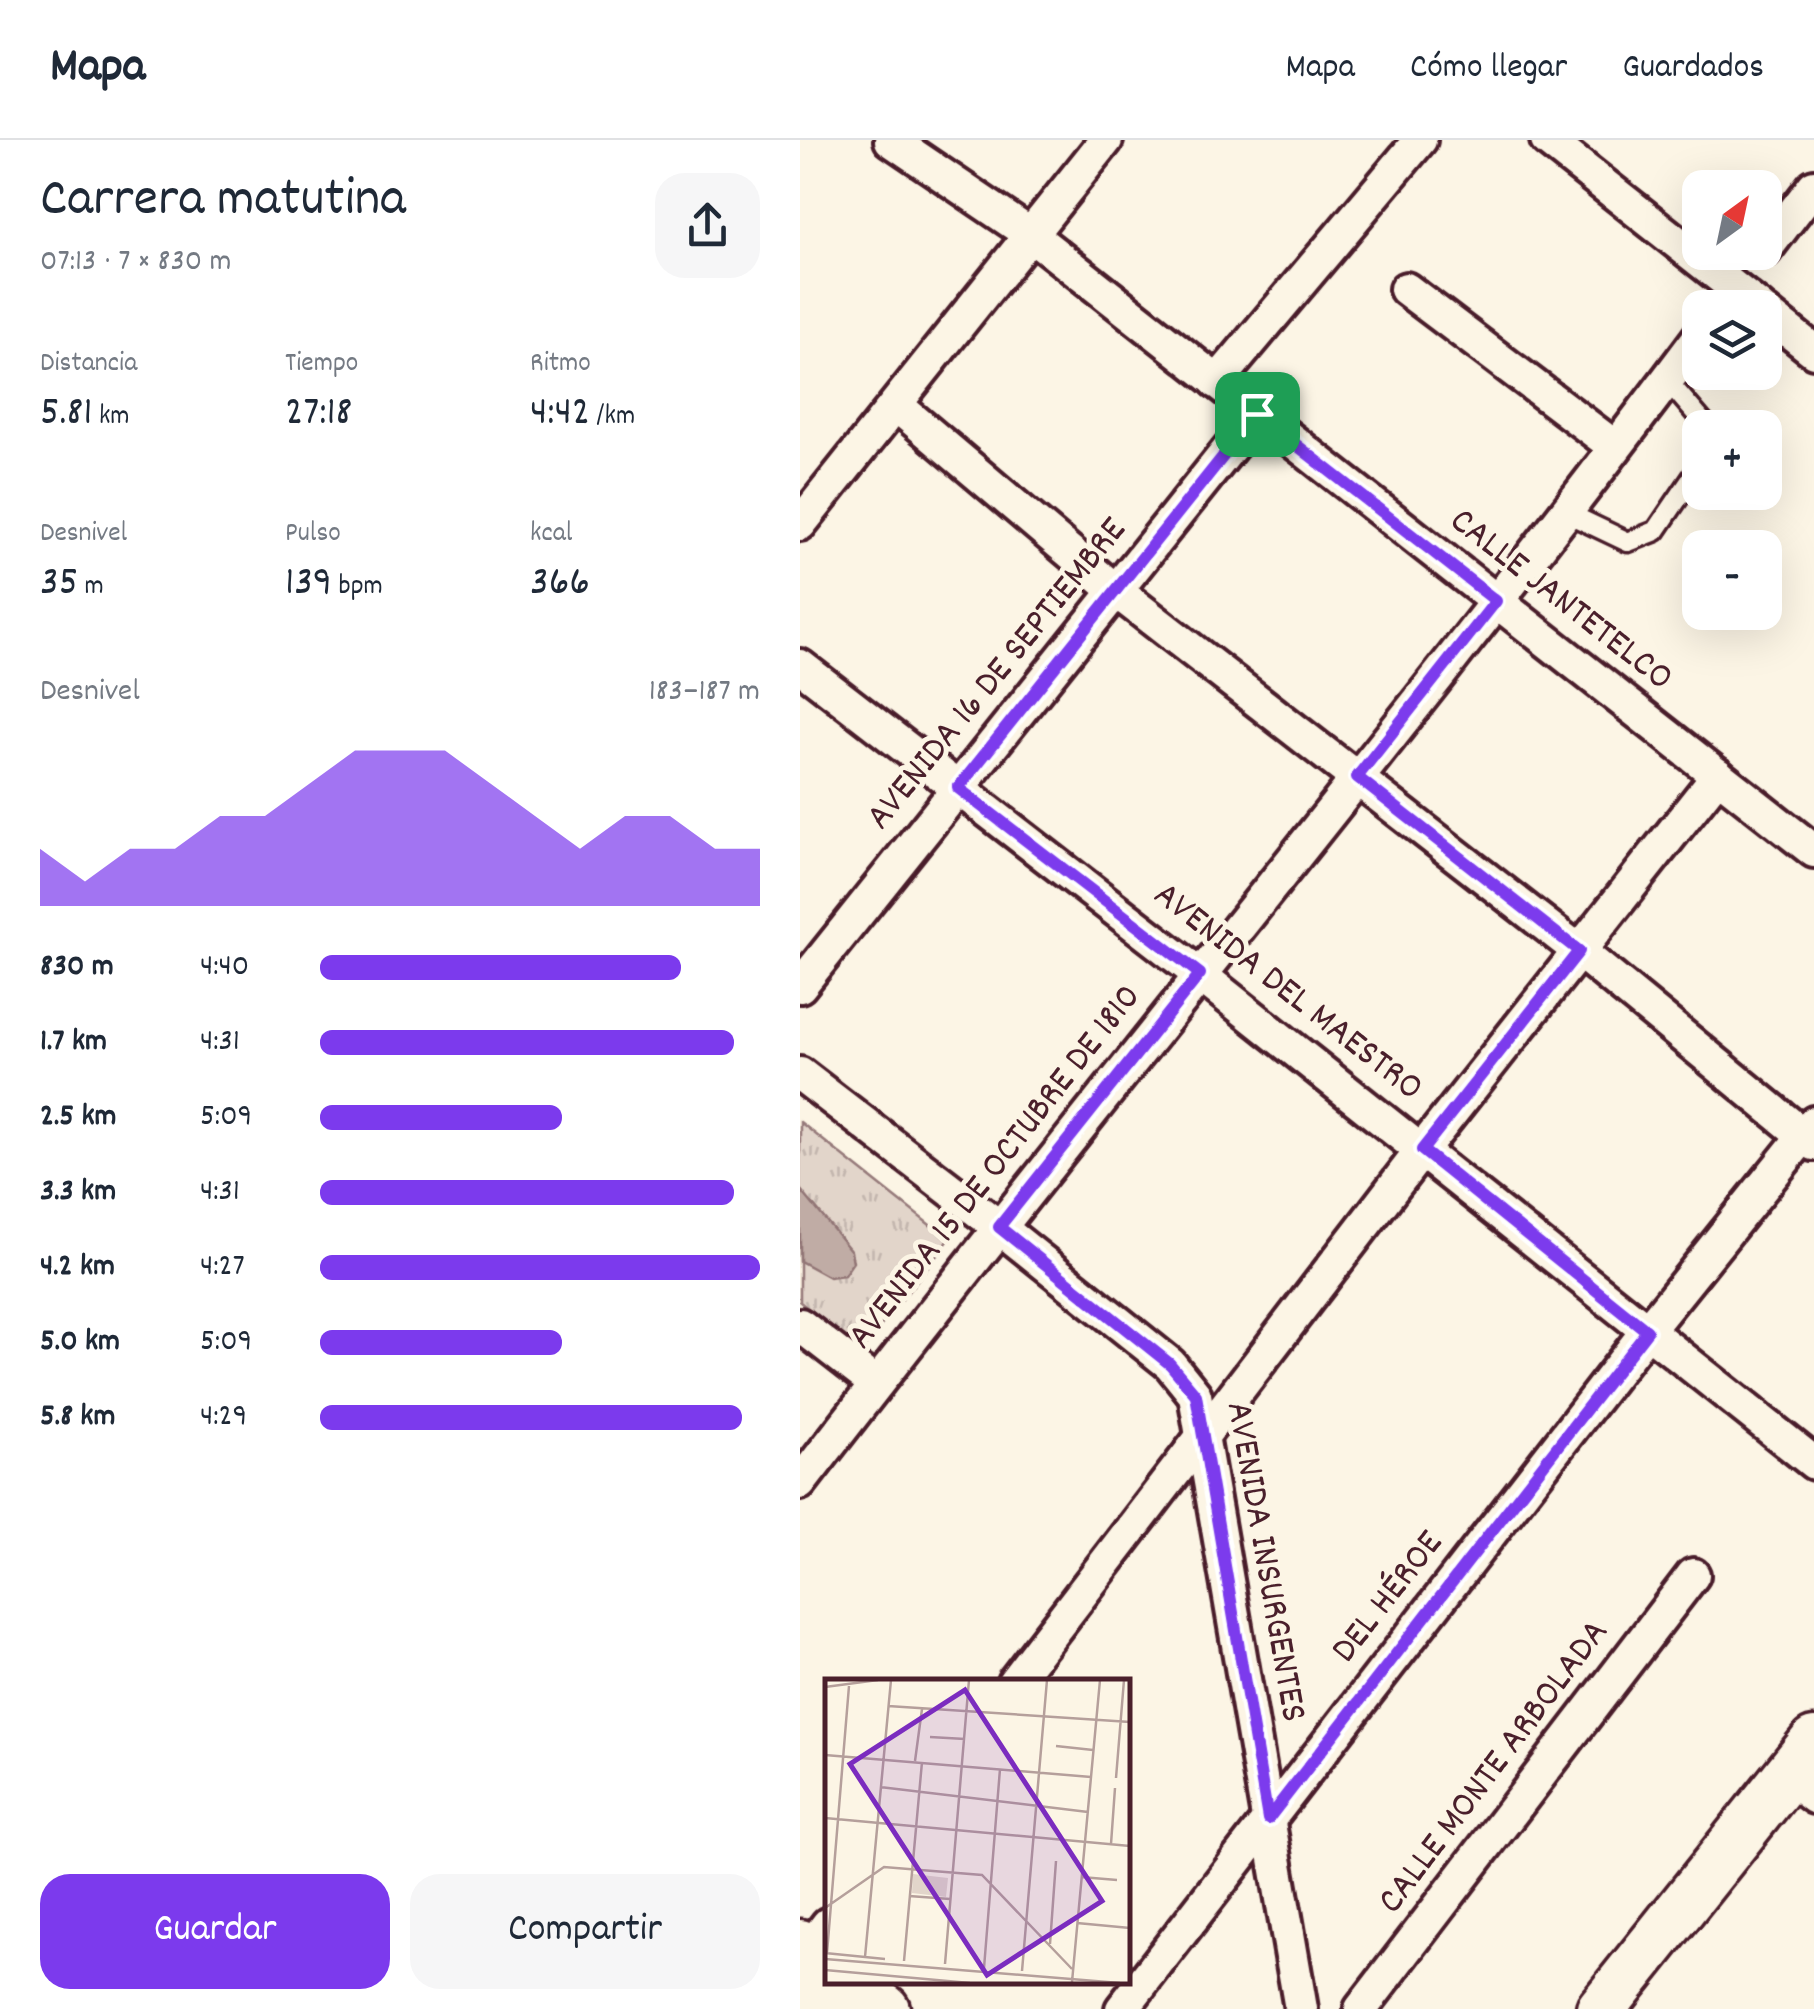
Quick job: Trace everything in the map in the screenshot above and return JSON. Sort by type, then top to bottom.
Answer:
[{"type":"main road","points":[[812,1952],[825,1979]]},
{"type":"main road","points":[[827,1984],[839,2009]]},
{"type":"street","name":"CALLE JANTETELCO","points":[[890,140],[1031,236],[1814,851]]},
{"type":"street","points":[[800,524],[1106,140]]},
{"type":"street","points":[[1217,382],[1420,140]]},
{"type":"street","points":[[1548,140],[1728,290]]},
{"type":"street","points":[[1782,228],[1814,186]]},
{"type":"street","points":[[1406,288],[1615,448]]},
{"type":"street","points":[[1782,329],[1814,351]]},
{"type":"street","name":"AVENIDA 15 DE OCTUBRE DE 1810","points":[[800,1483],[1682,360]]},
{"type":"street","points":[[896,405],[1116,592],[1811,1134]]},
{"type":"street","name":"AVENIDA 16 DE SEPTIEMBRE","points":[[800,986],[1257,414]]},
{"type":"street","name":"AVENIDA DEL MAESTRO","points":[[800,666],[1200,974],[1814,1463]]},
{"type":"street","points":[[1016,1679],[1422,1150],[1718,775]]},
{"type":"street","name":"AVENIDA INSURGENTES","points":[[800,1074],[1170,1364],[1196,1395],[1301,2009]]},
{"type":"street","name":"DEL HÉROE","points":[[1122,2009],[1647,1331],[1811,1134]]},
{"type":"street","points":[[800,1325],[876,1384]]},
{"type":"street","name":"CALLE MONTE ARBOLADA","points":[[1360,2009],[1694,1575]]},
{"type":"street","points":[[1601,2009],[1805,1772]]},
{"type":"street","points":[[852,1984],[885,2009]]},
{"type":"lane","points":[[1667,380],[1693,410]]},
{"type":"lane","points":[[1564,512],[1628,542],[1656,531],[1682,493]]},
{"type":"green space","points":[[800,1122],[949,1240],[861,1351],[800,1302]]},
{"type":"shaded area","points":[[800,1189],[851,1251],[853,1262],[844,1275],[829,1277],[800,1261]]},
{"type":"route","points":[[1257,414],[1496,601],[1357,777],[1579,951],[1422,1150],[1647,1331],[1268,1819],[1196,1395],[1170,1364],[999,1227],[1200,974],[958,788],[1257,414]]}]
